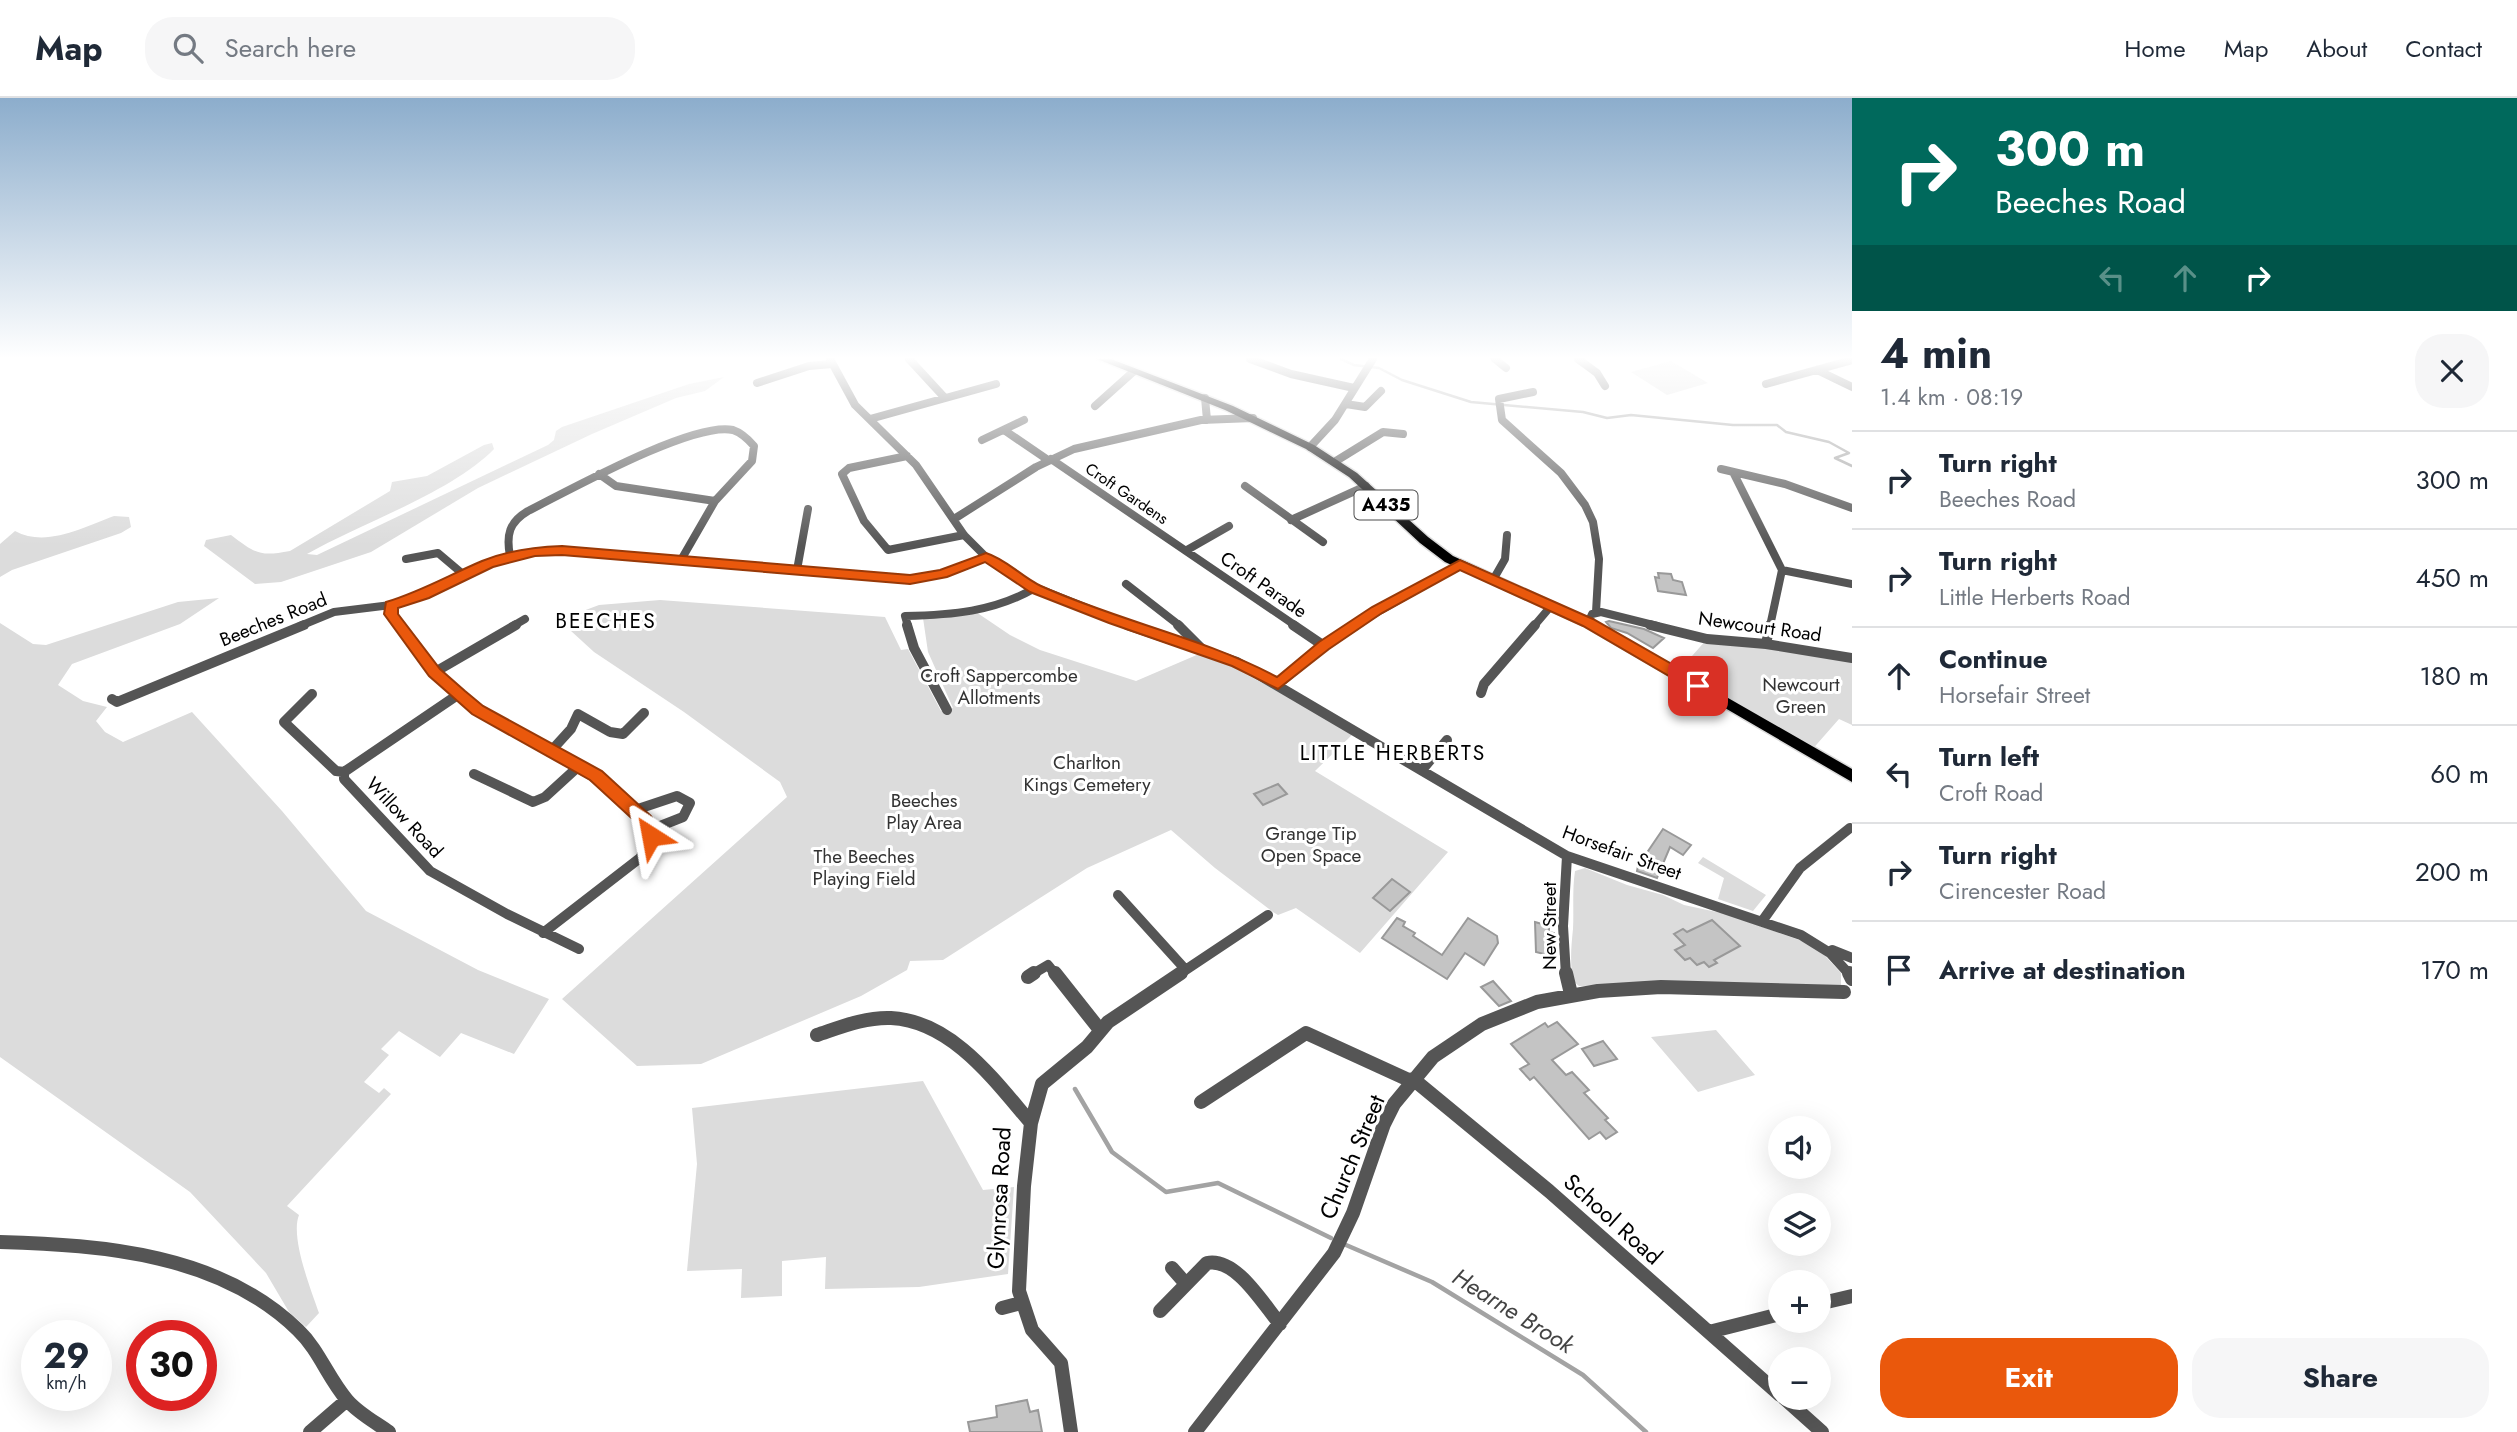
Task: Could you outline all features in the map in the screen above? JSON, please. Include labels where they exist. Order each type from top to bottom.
[{"type":"main road","name":"A435","points":[[1259,421],[1336,461],[1424,540],[1460,565],[1551,606],[1592,617],[1852,776]]},
{"type":"street","name":"Horsefair Street","points":[[872,421],[935,489],[964,535],[986,557],[1035,588],[1114,620],[1237,662],[1567,856],[1763,920],[1852,958]]},
{"type":"street","points":[[982,440],[1021,421]]},
{"type":"street","points":[[954,519],[1050,459],[1084,446],[1202,421]]},
{"type":"street","points":[[1310,447],[1332,421]]},
{"type":"street","points":[[1504,421],[1535,447],[1571,487],[1589,514],[1598,541],[1592,617]]},
{"type":"street","points":[[510,556],[506,534],[517,517],[599,474],[701,430],[719,428],[738,432],[750,440],[755,453],[749,465],[715,501],[681,560]]},
{"type":"street","name":"Croft Gardens","points":[[1004,430],[1187,550]]},
{"type":"street","points":[[1336,461],[1383,432],[1403,434]]},
{"type":"street","points":[[907,456],[849,468],[842,474],[871,531],[888,550],[964,535]]},
{"type":"street","points":[[1721,469],[1785,484],[1852,508]]},
{"type":"street","points":[[1733,472],[1782,570],[1766,644]]},
{"type":"street","points":[[599,474],[616,486],[715,501]]},
{"type":"street","points":[[1244,486],[1323,542]]},
{"type":"street","points":[[1292,520],[1366,486]]},
{"type":"street","points":[[797,570],[808,509]]},
{"type":"street","points":[[1187,550],[1230,526]]},
{"type":"street","points":[[1493,580],[1505,562],[1509,550],[1507,535]]},
{"type":"street","name":"Beeches Road","points":[[112,699],[117,702],[334,612],[391,605],[424,595],[510,556],[562,550],[918,579],[942,574],[986,557]]},
{"type":"street","name":"Croft Parade","points":[[1187,550],[1324,646]]},
{"type":"street","points":[[406,559],[438,553],[464,575]]},
{"type":"street","points":[[1278,684],[1324,646],[1377,610],[1460,565]]},
{"type":"street","points":[[1782,570],[1852,584]]},
{"type":"street","points":[[1126,584],[1190,634],[1202,649]]},
{"type":"street","points":[[947,710],[914,648],[905,616],[991,608],[1013,602],[1035,588]]},
{"type":"street","points":[[391,605],[391,614],[435,672],[477,710],[596,775],[635,810],[650,830],[648,847],[640,858],[543,933]]},
{"type":"street","points":[[1482,693],[1484,684],[1551,606]]},
{"type":"street","name":"Newcourt Road","points":[[1592,617],[1707,639],[1766,644],[1852,657]]},
{"type":"street","points":[[435,672],[525,619]]},
{"type":"street","name":"Willow Road","points":[[312,694],[284,722],[336,771],[344,772],[344,779],[430,871],[543,933],[579,949]]},
{"type":"street","points":[[344,772],[459,694]]},
{"type":"street","points":[[551,751],[571,729],[578,713],[607,732],[623,734],[644,713]]},
{"type":"street","points":[[1422,770],[1447,740]]},
{"type":"street","points":[[474,774],[533,802],[545,797],[580,765]]},
{"type":"street","points":[[635,810],[677,796],[690,803],[683,817],[650,830]]},
{"type":"street","points":[[1763,920],[1800,869],[1850,828]]},
{"type":"street","name":"New Street","points":[[1567,856],[1566,958],[1567,983],[1571,994]]},
{"type":"street","points":[[1118,895],[1185,969]]},
{"type":"street","points":[[1031,1123],[1042,1084],[1087,1047],[1116,1015],[1268,915]]},
{"type":"street","name":"Horsefair Street","points":[[1820,944],[1836,957],[1852,979]]},
{"type":"street","points":[[1028,977],[1048,965],[1100,1030]]},
{"type":"street","name":"Church Street","points":[[1195,1432],[1327,1264],[1362,1190],[1381,1130],[1394,1104],[1428,1063],[1474,1026],[1528,1003],[1571,994],[1697,988],[1849,992]]},
{"type":"street","name":"Glynrosa Road","points":[[817,1035],[873,1018],[922,1024],[961,1046],[1031,1123],[1018,1273],[1021,1303],[1032,1330],[1061,1363],[1071,1432]]},
{"type":"street","name":"School Road","points":[[1201,1102],[1306,1033],[1412,1080],[1549,1191],[1768,1385]]},
{"type":"street","points":[[0,1242],[111,1248],[146,1255],[228,1282],[284,1316],[316,1350],[347,1400],[389,1432]]},
{"type":"street","points":[[1160,1311],[1207,1263],[1223,1261],[1236,1271],[1280,1324]]},
{"type":"street","points":[[1172,1268],[1186,1284]]},
{"type":"street","points":[[1831,1301],[1852,1296]]},
{"type":"street","points":[[1002,1308],[1021,1303]]},
{"type":"street","points":[[1709,1332],[1768,1317]]},
{"type":"street","points":[[310,1432],[347,1400]]},
{"type":"street","name":"School Road","points":[[1797,1410],[1822,1432]]},
{"type":"green space","points":[[579,421],[622,421],[478,488],[371,552],[281,582],[255,584],[204,546],[206,540],[231,535],[258,552],[271,554],[290,551],[390,491],[392,482],[427,476],[492,443],[494,449],[454,480],[307,554],[317,555],[548,445],[554,440],[556,431]]},
{"type":"green space","points":[[114,516],[129,517],[131,527],[121,533],[12,570],[0,577],[0,544],[15,531],[27,536],[52,537]]},
{"type":"green space","points":[[219,598],[180,624],[72,664],[58,685],[83,701],[107,707],[96,721],[105,732],[123,742],[192,712],[282,811],[366,911],[478,970],[549,999],[514,1054],[461,1033],[440,1057],[399,1031],[381,1049],[389,1055],[364,1082],[379,1093],[384,1088],[391,1094],[287,1206],[299,1215],[299,1250],[319,1313],[306,1327],[289,1312],[266,1273],[190,1192],[0,1057],[0,623],[33,644],[46,645],[178,602]]},
{"type":"green space","points":[[660,600],[885,617],[901,650],[908,649],[941,711],[953,708],[928,652],[923,618],[976,612],[1010,635],[1040,650],[1136,681],[1199,654],[1202,649],[1355,732],[1315,771],[1448,852],[1360,953],[1296,908],[1278,915],[1273,912],[1171,830],[1087,868],[943,960],[910,961],[907,970],[861,996],[701,1064],[637,1066],[562,999],[787,797],[780,782],[684,712],[594,652],[559,620],[599,605]]},
{"type":"green space","name":"Newcourt Green","points":[[1707,639],[1852,658],[1852,725],[1839,719],[1810,752],[1677,673]]},
{"type":"green space","points":[[1703,857],[1766,895],[1753,911],[1718,899],[1724,878],[1698,863]]},
{"type":"green space","points":[[1585,868],[1684,905],[1726,914],[1816,946],[1841,973],[1841,986],[1579,986],[1573,981],[1571,961],[1575,871]],"holes":[[[1711,920],[1740,946],[1714,960],[1717,963],[1710,967],[1698,960],[1685,960],[1675,950],[1685,945],[1674,934],[1683,929],[1687,932]]]},
{"type":"green space","points":[[1716,1030],[1755,1075],[1698,1092],[1651,1037]]},
{"type":"green space","points":[[923,1081],[983,1190],[1014,1187],[1008,1274],[919,1287],[825,1289],[826,1257],[782,1261],[782,1296],[741,1298],[742,1269],[687,1271],[697,1164],[692,1108]]},
{"type":"building","points":[[1658,573],[1671,574],[1673,580],[1682,582],[1686,595],[1658,591],[1655,577],[1659,578]]},
{"type":"building","points":[[1606,622],[1644,629],[1664,638],[1653,648],[1627,633],[1611,628]]},
{"type":"building","points":[[1278,784],[1287,794],[1263,805],[1254,794]]},
{"type":"building","points":[[1663,829],[1691,845],[1683,855],[1670,847],[1657,878],[1637,871],[1638,866]]},
{"type":"building","points":[[1392,879],[1410,892],[1390,911],[1373,898]]},
{"type":"building","points":[[1397,918],[1405,922],[1403,926],[1415,933],[1413,936],[1442,955],[1468,918],[1497,936],[1498,943],[1484,965],[1465,953],[1447,979],[1382,938]]},
{"type":"building","points":[[1712,920],[1740,946],[1714,960],[1717,963],[1709,967],[1704,962],[1697,965],[1690,958],[1685,960],[1675,950],[1685,945],[1674,934],[1683,929],[1687,932]]},
{"type":"building","points":[[1535,922],[1549,926],[1549,932],[1554,933],[1555,957],[1536,952]]},
{"type":"building","points":[[1493,981],[1511,1001],[1499,1006],[1481,987]]},
{"type":"building","points":[[1557,1022],[1578,1044],[1552,1060],[1566,1075],[1572,1072],[1589,1090],[1584,1093],[1608,1118],[1605,1120],[1617,1132],[1606,1139],[1600,1132],[1589,1139],[1534,1077],[1530,1080],[1520,1069],[1529,1064],[1511,1044],[1545,1023],[1548,1027]]},
{"type":"building","points":[[1603,1041],[1617,1059],[1594,1066],[1582,1049]]},
{"type":"building","points":[[1027,1400],[1030,1412],[1038,1410],[1042,1432],[970,1432],[968,1422],[997,1417],[996,1406]]},
{"type":"waterway","points":[[1695,421],[1777,425],[1786,432],[1829,442],[1849,453],[1835,458],[1852,466]]},
{"type":"waterway","name":"Hearne Brook","points":[[1075,1089],[1112,1152],[1166,1192],[1218,1183],[1331,1238]]},
{"type":"waterway","name":"Hearne Brook","points":[[1346,1245],[1432,1282],[1583,1375],[1646,1432]]},
{"type":"district","name":"BEECHES","points":[[606,621]]},
{"type":"district","name":"LITTLE HERBERTS","points":[[1393,753]]},
{"type":"route","points":[[651,836],[646,821],[596,775],[477,710],[435,672],[391,614],[391,605],[424,595],[488,564],[510,556],[535,552],[562,550],[910,579],[942,574],[986,557],[1010,575],[1035,588],[1114,620],[1237,662],[1278,684],[1324,646],[1377,610],[1460,565],[1588,623],[1698,686]]},
{"type":"park label","name":"Croft Sappercombe Allotments","points":[[999,686]]},
{"type":"park label","name":"Charlton Kings Cemetery","points":[[1087,773]]},
{"type":"park label","name":"Beeches Play Area","points":[[924,811]]},
{"type":"park label","name":"Grange Tip Open Space","points":[[1311,844]]},
{"type":"park label","name":"The Beeches Playing Field","points":[[864,867]]}]
